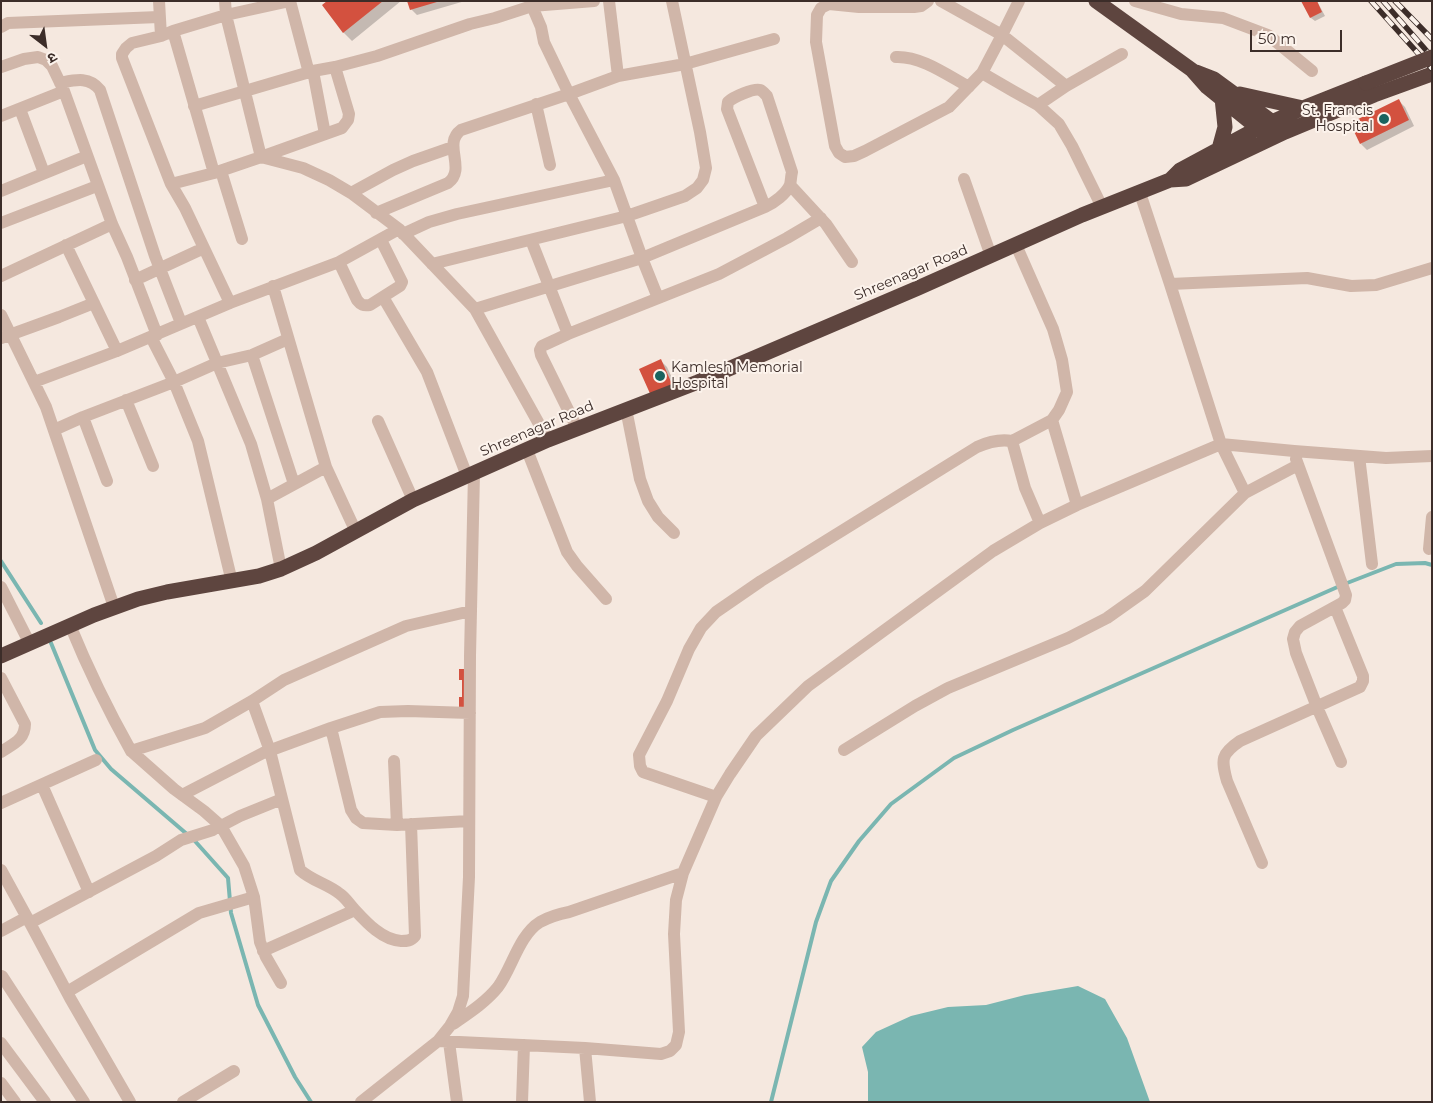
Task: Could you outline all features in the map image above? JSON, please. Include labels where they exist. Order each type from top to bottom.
[{"type":"highway","points":[[1096,1],[1192,70],[1207,87],[1228,96],[1273,121],[1285,132]]},
{"type":"highway","points":[[1170,180],[1186,179],[1285,132],[1432,57]]},
{"type":"highway","points":[[1170,180],[1180,170],[1258,128],[1303,108],[1432,74]]},
{"type":"highway","points":[[1228,96],[1303,108]]},
{"type":"highway","points":[[1228,96],[1270,138]]},
{"type":"highway","points":[[1219,150],[1225,128],[1228,96]]},
{"type":"highway","name":"Shreenagar Road","points":[[1,656],[114,607],[166,592],[232,582],[281,569],[316,553],[413,500],[548,440],[698,382],[1082,215],[1170,180]]},
{"type":"street","points":[[159,1],[161,36]]},
{"type":"street","points":[[225,1],[226,15],[260,157]]},
{"type":"street","points":[[230,303],[185,208],[171,184],[122,54],[132,42],[161,36],[226,15],[290,1],[311,72],[325,134]]},
{"type":"street","points":[[194,106],[311,72],[377,56],[470,24],[495,18],[533,3],[594,1]]},
{"type":"street","points":[[609,1],[618,76]]},
{"type":"street","points":[[432,264],[627,216],[685,196],[697,188],[703,180],[706,168],[672,1]]},
{"type":"street","points":[[928,1],[921,6],[914,7],[860,7],[829,4],[822,8],[817,15],[816,42],[835,146],[839,153],[845,157],[854,156],[865,151],[949,107],[982,72],[1019,1]]},
{"type":"street","points":[[941,1],[1002,35],[1066,86]]},
{"type":"street","points":[[1135,1],[1181,14],[1223,18],[1268,35],[1312,71]]},
{"type":"street","points":[[533,3],[544,42],[614,180],[658,298]]},
{"type":"street","points":[[1,27],[8,23],[159,17]]},
{"type":"street","points":[[173,31],[194,106],[242,239]]},
{"type":"street","points":[[376,213],[454,179],[456,174],[453,147],[456,134],[462,130],[618,76],[686,64],[774,38]]},
{"type":"street","points":[[1038,105],[1066,86],[1122,54]]},
{"type":"street","points":[[896,57],[906,56],[916,59],[969,87]]},
{"type":"street","points":[[1,66],[38,57],[46,60],[52,66],[62,87],[97,186],[135,280],[154,336],[198,441],[232,582]]},
{"type":"street","points":[[171,184],[218,172],[342,128],[348,120],[349,114],[336,67]]},
{"type":"street","points":[[982,72],[1038,105],[1059,124],[1102,207]]},
{"type":"street","points":[[1,116],[20,109],[78,79],[96,84],[100,90],[160,269],[181,323]]},
{"type":"street","points":[[474,309],[642,258],[765,207],[773,203],[790,185],[792,172],[767,96],[757,89],[732,98],[728,102],[727,109],[765,207]]},
{"type":"street","points":[[536,104],[550,165]]},
{"type":"street","points":[[20,109],[44,173]]},
{"type":"street","points":[[351,193],[393,170],[453,147]]},
{"type":"street","points":[[1,191],[87,156]]},
{"type":"street","points":[[260,157],[303,168],[330,180],[351,193],[401,232],[474,309],[548,440]]},
{"type":"street","points":[[964,179],[991,256]]},
{"type":"street","points":[[34,382],[118,351],[230,303],[339,262],[381,240],[429,222],[457,214],[614,180]]},
{"type":"street","points":[[790,185],[836,236],[852,262]]},
{"type":"street","points":[[1,223],[97,186]]},
{"type":"street","points":[[1140,193],[1221,444],[1245,493]]},
{"type":"street","points":[[577,428],[541,356],[540,350],[542,346],[719,274],[821,218]]},
{"type":"street","points":[[1,276],[112,224]]},
{"type":"street","points":[[339,262],[357,300],[365,306],[370,305],[400,286],[402,282],[381,240]]},
{"type":"street","points":[[531,240],[568,334]]},
{"type":"street","points":[[66,245],[118,351]]},
{"type":"street","points":[[716,797],[643,772],[640,766],[639,755],[667,701],[689,649],[701,628],[716,612],[761,582],[977,446],[1006,440],[1012,441],[1052,420],[1059,410],[1067,392],[1062,360],[1052,328],[1016,245]]},
{"type":"street","points":[[135,280],[204,248]]},
{"type":"street","points":[[1170,284],[1307,278],[1351,286],[1376,285],[1432,268]]},
{"type":"street","points":[[273,286],[326,467],[356,532]]},
{"type":"street","points":[[361,1102],[443,1041],[458,1012],[463,996],[469,877],[470,475],[427,372],[383,298]]},
{"type":"street","points":[[6,336],[94,302]]},
{"type":"street","points":[[1,315],[6,336],[34,382],[46,407],[114,607]]},
{"type":"street","points":[[198,317],[252,444],[267,499],[281,569]]},
{"type":"street","points":[[54,430],[217,363],[252,355],[288,339]]},
{"type":"street","points":[[252,355],[294,484]]},
{"type":"street","points":[[126,400],[153,466]]},
{"type":"street","points":[[626,409],[640,479],[648,501],[658,517],[674,533]]},
{"type":"street","points":[[83,417],[107,481]]},
{"type":"street","points":[[1052,420],[1077,505]]},
{"type":"street","points":[[378,421],[413,500]]},
{"type":"street","points":[[1012,441],[1026,488],[1040,523]]},
{"type":"street","points":[[443,1041],[661,1054],[670,1052],[676,1044],[680,1032],[674,934],[676,900],[683,873],[716,797],[756,736],[808,686],[993,551],[1040,523],[1077,505],[1221,444],[1386,458],[1432,456]]},
{"type":"street","points":[[527,450],[567,552],[606,599]]},
{"type":"street","points":[[1294,451],[1346,596],[1345,600],[1335,607],[1300,626],[1295,632],[1293,639],[1296,653],[1317,707],[1341,762]]},
{"type":"street","points":[[1359,456],[1372,564]]},
{"type":"street","points":[[844,750],[948,688],[1068,638],[1108,618],[1144,591],[1245,493],[1298,465]]},
{"type":"street","points":[[267,499],[326,467]]},
{"type":"street","points":[[1429,549],[1432,517]]},
{"type":"street","points":[[1,587],[30,644]]},
{"type":"street","points":[[1262,863],[1227,781],[1223,767],[1224,757],[1229,749],[1240,741],[1360,687],[1363,676],[1335,607]]},
{"type":"street","points":[[131,751],[205,728],[284,680],[406,626],[470,610]]},
{"type":"street","points":[[70,625],[89,670],[131,751],[182,795],[204,811],[244,866],[254,897],[260,942],[281,983]]},
{"type":"street","points":[[1,678],[25,724],[23,736],[1,752]]},
{"type":"street","points":[[252,701],[270,750],[300,870],[308,877],[332,888],[343,896],[355,910],[386,938],[394,940],[408,941],[415,936],[411,824]]},
{"type":"street","points":[[182,795],[270,750],[380,712],[470,712]]},
{"type":"street","points":[[331,728],[351,810],[356,818],[363,823],[397,825],[470,821]]},
{"type":"street","points":[[1,803],[96,760]]},
{"type":"street","points":[[394,761],[397,825]]},
{"type":"street","points":[[42,785],[89,892]]},
{"type":"street","points":[[1,931],[89,892],[156,856],[181,840],[217,828],[240,816],[282,799]]},
{"type":"street","points":[[1,870],[67,992],[130,1102]]},
{"type":"street","points":[[450,1026],[476,1009],[498,987],[528,933],[538,923],[683,873]]},
{"type":"street","points":[[67,992],[199,913],[254,897]]},
{"type":"street","points":[[263,951],[355,910]]},
{"type":"street","points":[[2,976],[84,1102]]},
{"type":"street","points":[[443,1041],[457,1102]]},
{"type":"street","points":[[1,1043],[45,1102]]},
{"type":"street","points":[[522,1102],[524,1045]]},
{"type":"street","points":[[585,1048],[590,1102]]},
{"type":"street","points":[[183,1102],[234,1071]]},
{"type":"street","points":[[1,1083],[15,1102]]},
{"type":"water","points":[[1078,986],[1105,999],[1127,1038],[1150,1102],[868,1102],[868,1072],[862,1047],[876,1032],[911,1016],[948,1007],[986,1005],[1025,995]]},
{"type":"building","points":[[327,1],[383,1],[343,33],[322,5]]},
{"type":"building","points":[[407,1],[437,1],[437,2],[410,10]]},
{"type":"building","points":[[1301,1],[1317,1],[1322,12],[1310,18]]},
{"type":"building","points":[[1399,99],[1409,120],[1360,144],[1350,123]]},
{"type":"building","points":[[661,359],[672,384],[652,398],[639,369]]},
{"type":"building","points":[[459,669],[466,669],[466,708],[459,708],[459,697],[462,697],[462,680],[459,680]]},
{"type":"waterway","points":[[1,561],[41,623]]},
{"type":"waterway","points":[[771,1102],[816,922],[831,881],[859,841],[891,804],[954,758],[1013,730],[1342,585],[1396,564],[1425,563],[1432,565]]},
{"type":"waterway","points":[[51,643],[95,750],[111,769],[188,835]]},
{"type":"waterway","points":[[194,840],[228,878],[231,913],[258,1005],[295,1077],[311,1102]]},
{"type":"railway","points":[[1371,1],[1432,69]]},
{"type":"railway","points":[[1383,1],[1432,57]]},
{"type":"railway","points":[[1395,1],[1432,39]]},
{"type":"place","name":"St. Francis Hospital","points":[[1384,119]]},
{"type":"place","name":"Kamlesh Memorial Hospital","points":[[660,376]]}]
